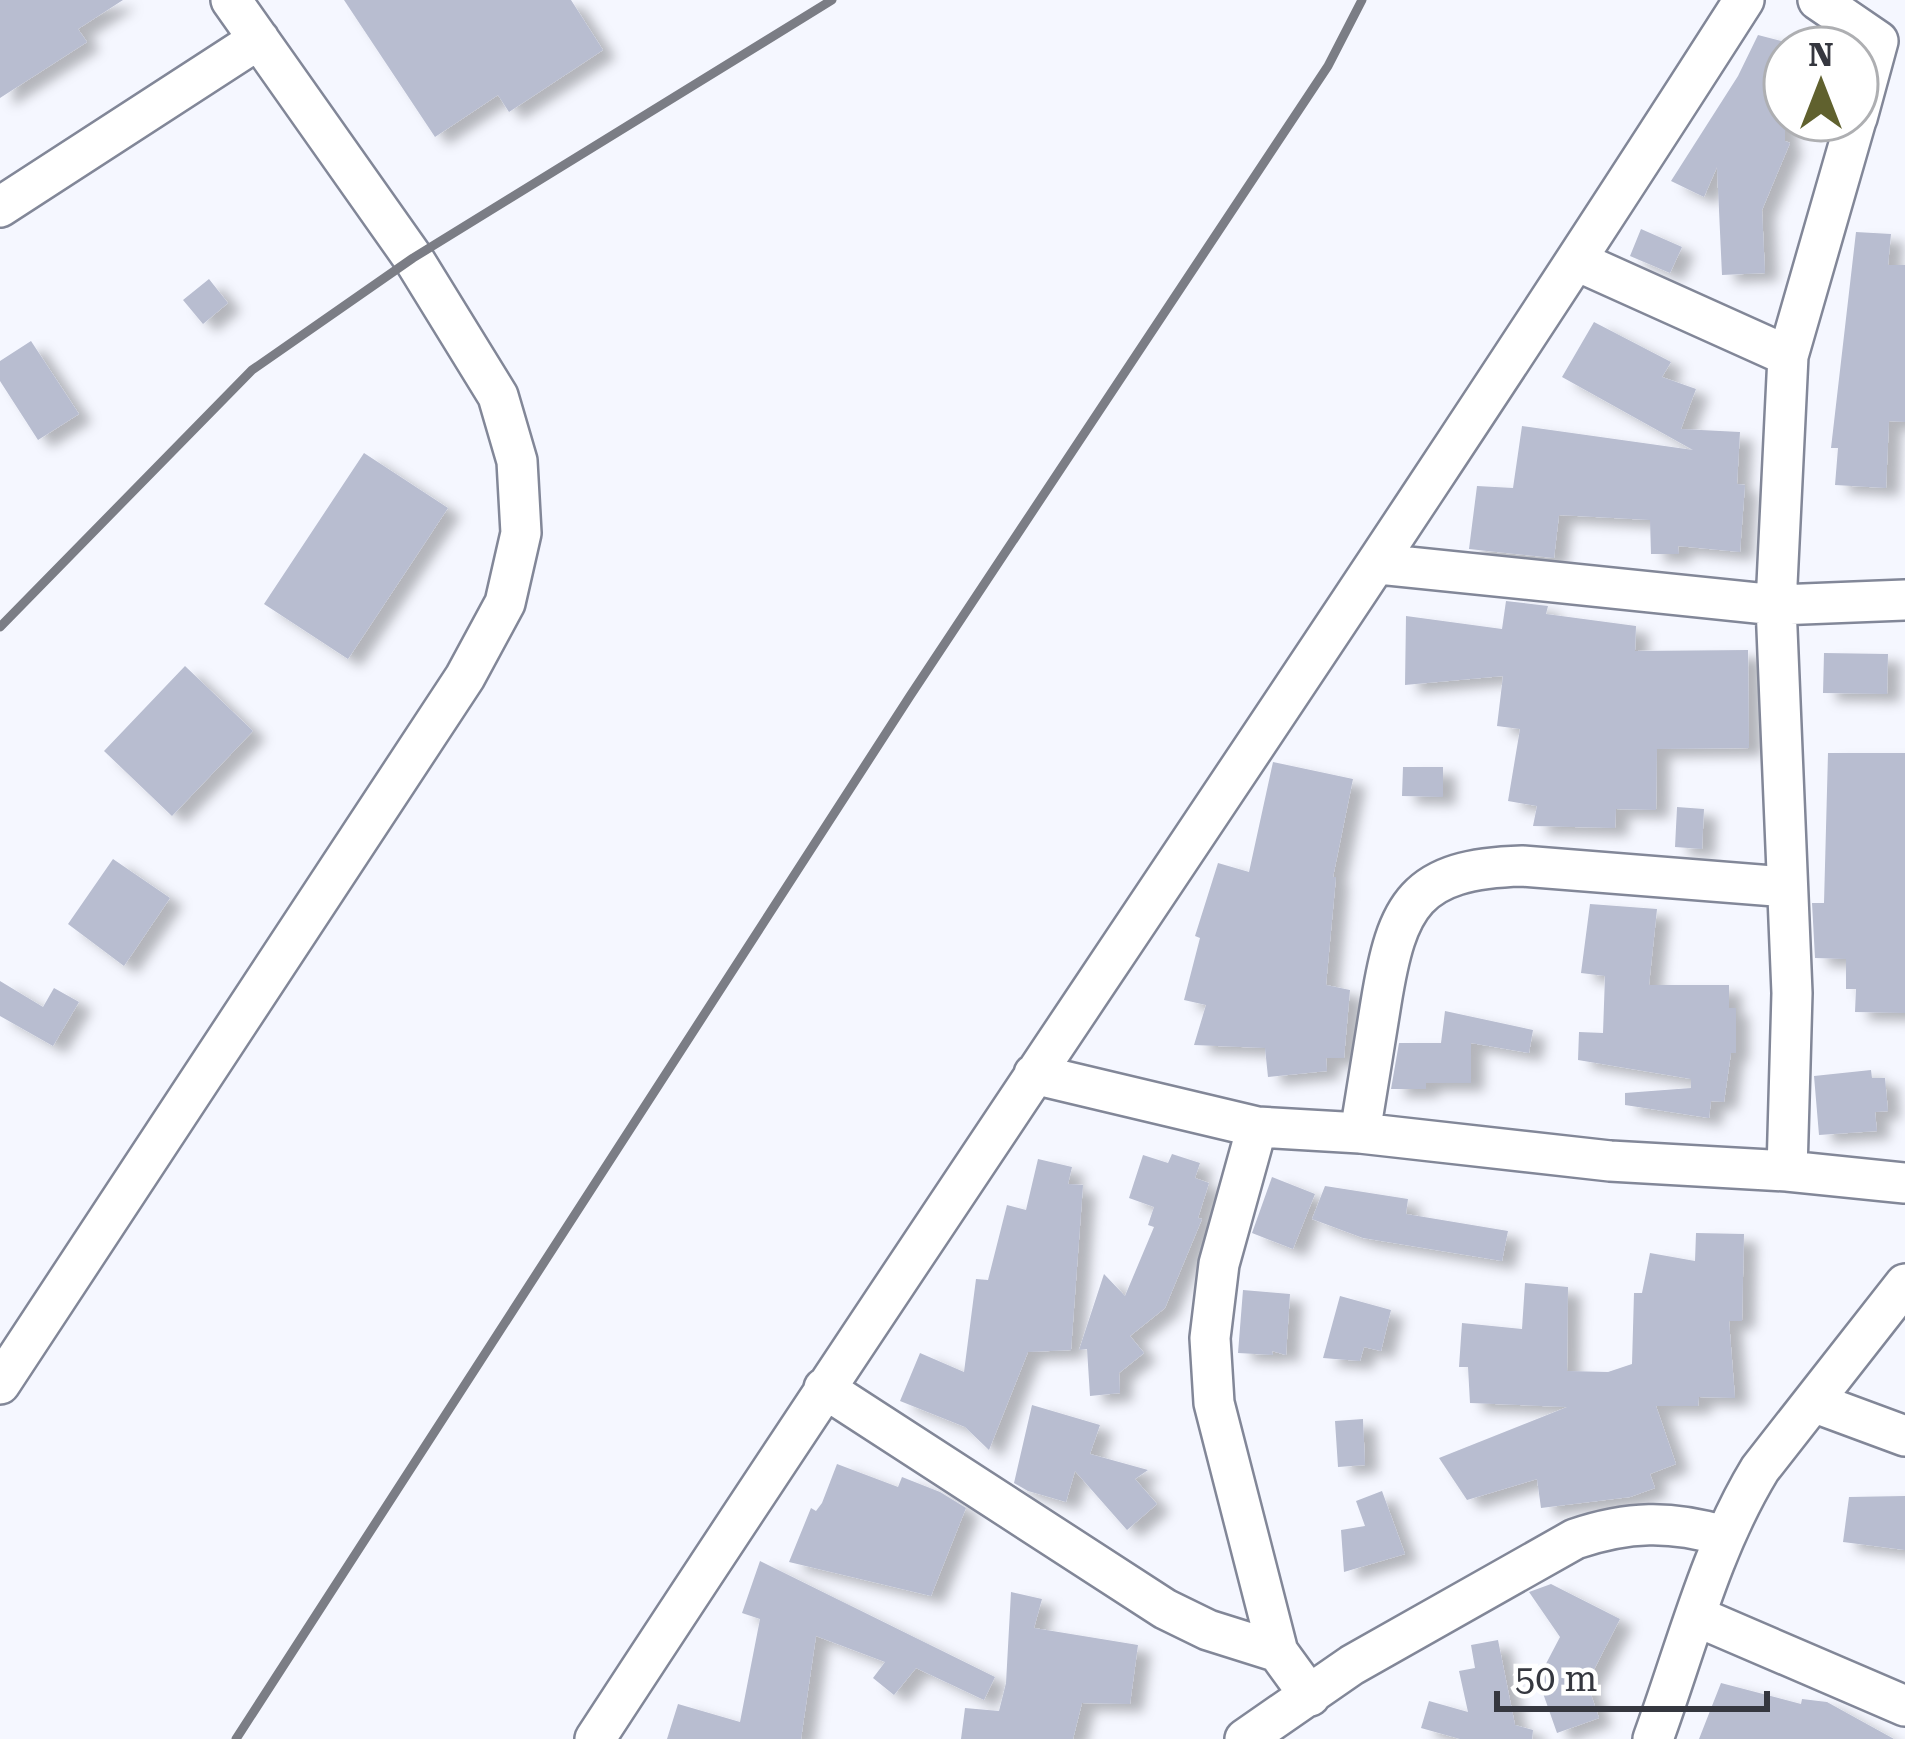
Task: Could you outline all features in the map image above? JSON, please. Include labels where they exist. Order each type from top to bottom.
[{"type":"street","points":[[0,1384],[465,676],[505,603],[521,533],[518,461],[498,397],[413,258],[231,0]]},
{"type":"street","points":[[595,1739],[824,1388],[1379,564],[1744,0]]},
{"type":"street","points":[[1819,0],[1892,43]]},
{"type":"street","points":[[0,206],[259,39]]},
{"type":"street","points":[[1787,1171],[1792,993],[1776,605],[1788,356],[1850,144]]},
{"type":"street","points":[[1577,261],[1788,356]]},
{"type":"street","points":[[1379,564],[1776,605],[1905,600]]},
{"type":"street","points":[[1360,1133],[1390,946],[1402,914],[1435,884],[1481,867],[1522,866],[1787,887]]},
{"type":"street","points":[[1034,1074],[1257,1127],[1360,1133],[1610,1162],[1905,1183]]},
{"type":"street","points":[[1257,1127],[1219,1264],[1211,1360],[1218,1428],[1254,1550],[1277,1652],[1310,1696]]},
{"type":"street","points":[[1653,1739],[1724,1536],[1760,1469],[1905,1284]]},
{"type":"street","points":[[824,1388],[1165,1609],[1208,1630],[1277,1652]]},
{"type":"street","points":[[1814,1402],[1905,1436]]},
{"type":"street","points":[[1244,1739],[1352,1666],[1575,1539],[1645,1522],[1685,1525],[1724,1536]]},
{"type":"street","points":[[1698,1617],[1905,1706]]},
{"type":"building","points":[[0,0],[123,0],[78,29],[87,42],[0,98]]},
{"type":"building","points":[[344,0],[571,0],[603,50],[509,112],[498,95],[435,137]]},
{"type":"building","points":[[1761,36],[1761,144],[1790,144],[1762,210],[1765,273],[1722,275],[1717,167],[1704,197],[1671,181]]},
{"type":"building","points":[[1641,229],[1682,247],[1670,273],[1630,256]]},
{"type":"building","points":[[1856,232],[1891,234],[1888,265],[1905,265],[1905,422],[1889,421],[1886,488],[1835,485],[1838,448],[1831,448]]},
{"type":"building","points":[[209,279],[228,303],[203,324],[183,300]]},
{"type":"building","points":[[1594,322],[1671,362],[1662,377],[1696,389],[1681,429],[1740,432],[1737,484],[1745,485],[1740,552],[1678,546],[1679,554],[1651,554],[1650,520],[1559,515],[1554,558],[1469,549],[1477,486],[1513,488],[1522,426],[1693,450],[1562,377]]},
{"type":"building","points":[[31,341],[79,414],[38,440],[0,381],[0,361]]},
{"type":"building","points":[[364,453],[448,508],[348,659],[264,604]]},
{"type":"building","points":[[1506,601],[1548,606],[1546,614],[1636,626],[1635,651],[1748,650],[1749,748],[1657,749],[1656,810],[1616,809],[1615,828],[1533,826],[1537,806],[1508,801],[1520,729],[1497,726],[1503,676],[1405,685],[1406,616],[1502,629]]},
{"type":"building","points":[[1824,653],[1888,654],[1887,694],[1823,693]]},
{"type":"building","points":[[185,666],[253,731],[172,816],[104,751]]},
{"type":"building","points":[[1828,753],[1905,753],[1905,1013],[1855,1012],[1856,989],[1846,989],[1846,959],[1815,958],[1812,903],[1824,903]]},
{"type":"building","points":[[1273,762],[1353,779],[1333,877],[1326,985],[1350,990],[1344,1058],[1326,1058],[1327,1071],[1268,1077],[1265,1048],[1194,1045],[1206,1005],[1184,1000],[1200,938],[1195,936],[1218,863],[1249,872]]},
{"type":"building","points":[[1403,767],[1443,767],[1443,797],[1402,796]]},
{"type":"building","points":[[1677,807],[1704,809],[1702,849],[1675,847]]},
{"type":"building","points":[[113,859],[170,898],[124,966],[68,924]]},
{"type":"building","points":[[1590,904],[1657,909],[1649,985],[1729,985],[1729,1008],[1736,1008],[1736,1053],[1731,1053],[1724,1102],[1711,1101],[1709,1118],[1625,1105],[1625,1093],[1691,1088],[1691,1079],[1578,1060],[1579,1032],[1603,1033],[1605,976],[1581,973]]},
{"type":"building","points":[[0,981],[43,1007],[54,988],[79,1002],[53,1046],[0,1016]]},
{"type":"building","points":[[1445,1011],[1533,1030],[1529,1053],[1471,1043],[1471,1083],[1391,1089],[1399,1043],[1441,1043]]},
{"type":"building","points":[[1871,1070],[1872,1078],[1885,1078],[1888,1111],[1875,1112],[1877,1131],[1819,1135],[1814,1076]]},
{"type":"building","points":[[1172,1154],[1200,1163],[1195,1178],[1209,1183],[1198,1218],[1202,1219],[1165,1308],[1130,1336],[1144,1353],[1119,1373],[1120,1393],[1090,1396],[1087,1349],[1079,1350],[1104,1274],[1125,1296],[1154,1227],[1148,1225],[1154,1207],[1129,1198],[1143,1155],[1168,1163]]},
{"type":"building","points":[[1038,1159],[1072,1167],[1068,1184],[1083,1185],[1071,1350],[1028,1352],[989,1450],[965,1427],[900,1401],[920,1353],[964,1372],[976,1279],[988,1280],[1007,1205],[1026,1210]]},
{"type":"building","points":[[1272,1177],[1315,1194],[1293,1249],[1252,1233]]},
{"type":"building","points":[[1325,1186],[1408,1199],[1406,1214],[1508,1231],[1502,1261],[1363,1238],[1312,1219]]},
{"type":"building","points":[[1696,1233],[1744,1234],[1742,1321],[1729,1321],[1735,1398],[1699,1397],[1698,1406],[1656,1406],[1676,1464],[1650,1474],[1655,1488],[1630,1497],[1541,1508],[1537,1479],[1467,1500],[1439,1458],[1567,1407],[1470,1403],[1468,1367],[1459,1367],[1462,1323],[1522,1329],[1525,1283],[1568,1287],[1567,1371],[1608,1372],[1632,1364],[1634,1293],[1642,1293],[1650,1253],[1695,1261]]},
{"type":"building","points":[[1243,1290],[1290,1294],[1286,1355],[1238,1353]]},
{"type":"building","points":[[1340,1296],[1391,1310],[1381,1351],[1364,1347],[1360,1361],[1323,1358]]},
{"type":"building","points":[[1032,1405],[1100,1425],[1090,1454],[1148,1470],[1135,1479],[1157,1504],[1127,1530],[1075,1471],[1066,1502],[1014,1483]]},
{"type":"building","points":[[1363,1419],[1365,1465],[1338,1467],[1335,1421]]},
{"type":"building","points":[[837,1464],[898,1487],[902,1477],[966,1508],[931,1596],[789,1562],[811,1508],[816,1511],[822,1503]]},
{"type":"building","points":[[1382,1491],[1405,1554],[1344,1572],[1341,1530],[1365,1526],[1356,1501]]},
{"type":"building","points":[[1905,1496],[1905,1550],[1843,1542],[1849,1497]]},
{"type":"building","points":[[760,1561],[995,1677],[984,1700],[916,1668],[894,1695],[873,1678],[885,1662],[816,1636],[801,1739],[667,1739],[678,1704],[740,1722],[760,1619],[742,1613]]},
{"type":"building","points":[[1551,1584],[1620,1619],[1587,1683],[1599,1718],[1557,1733],[1538,1679],[1560,1637],[1529,1592]]},
{"type":"building","points":[[1011,1592],[1042,1599],[1034,1628],[1138,1645],[1130,1704],[1082,1703],[1073,1739],[961,1739],[965,1708],[999,1711],[1006,1683]]},
{"type":"building","points":[[1498,1640],[1515,1725],[1533,1730],[1532,1739],[1460,1739],[1421,1728],[1429,1701],[1468,1712],[1459,1671],[1475,1668],[1471,1645]]},
{"type":"building","points":[[1721,1683],[1801,1704],[1802,1699],[1827,1702],[1894,1739],[1699,1739]]},
{"type":"railway","points":[[0,627],[252,370],[413,258],[832,0]]},
{"type":"railway","points":[[236,1739],[910,696],[1328,66],[1362,0]]}]
